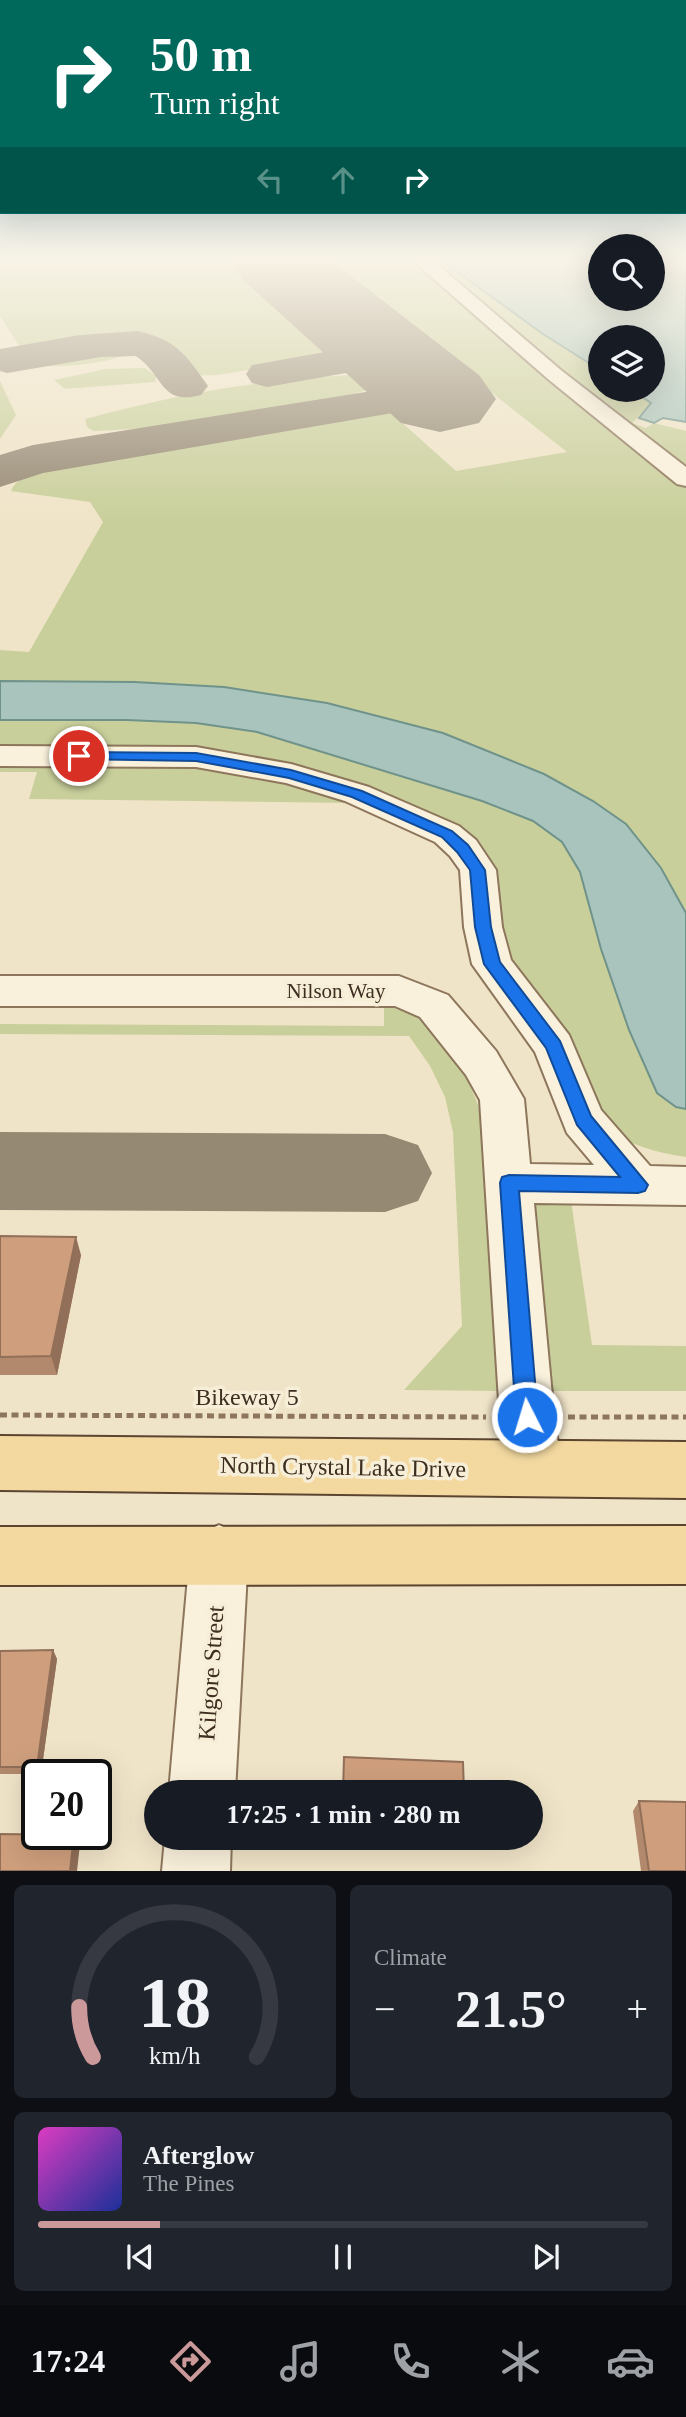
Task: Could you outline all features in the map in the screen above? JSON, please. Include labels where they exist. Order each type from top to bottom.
[{"type":"main road","name":"North Crystal Lake Drive","points":[[0,1463],[686,1470]]},
{"type":"main road","points":[[0,1556],[686,1555]]},
{"type":"street","points":[[523,347],[686,479]]},
{"type":"street","points":[[0,756],[196,757],[291,774],[357,794],[447,834],[463,848],[478,870],[483,927],[492,964],[554,1046],[583,1120],[638,1185]]},
{"type":"street","name":"Nilson Way","points":[[0,991],[399,991],[434,1006],[481,1063],[502,1099],[527,1417],[534,1469]]},
{"type":"street","points":[[509,1183],[686,1186]]},
{"type":"street","name":"Kilgore Street","points":[[203,1780],[219,1555]]},
{"type":"street","points":[[196,1871],[197,1850]]},
{"type":"path","name":"Bikeway 5","points":[[0,1415],[494,1417]]},
{"type":"path","points":[[567,1417],[686,1417]]},
{"type":"green space","points":[[157,347],[322,347],[326,351],[222,374],[197,374]]},
{"type":"green space","points":[[435,347],[523,347],[686,482],[686,913],[661,868],[593,801],[544,774],[443,733],[135,682],[0,681],[0,650],[29,652],[103,522],[90,502],[11,491],[15,484],[30,474],[77,462],[388,410],[456,471],[567,452]]},
{"type":"green space","points":[[533,347],[567,347],[588,362],[588,393]]},
{"type":"green space","points":[[131,351],[113,359],[86,364],[35,365],[69,356]]},
{"type":"green space","points":[[145,368],[156,376],[155,382],[65,389],[54,380],[105,369]]},
{"type":"green space","points":[[352,375],[367,390],[266,414],[163,427],[94,431],[87,427],[85,419],[217,390],[285,380]]},
{"type":"green space","points":[[0,381],[16,415],[0,439]]},
{"type":"green space","points":[[599,402],[650,402],[632,423],[646,428],[654,423],[686,431],[686,474]]},
{"type":"green space","points":[[0,720],[196,723],[257,732],[482,801],[533,821],[562,842],[580,872],[601,949],[629,1030],[657,1093],[676,1107],[686,1109],[686,1157],[645,1148],[606,1131],[503,959],[487,863],[300,772],[0,749]]},
{"type":"green space","points":[[0,763],[177,764],[277,778],[357,803],[29,799],[37,772],[0,772]]},
{"type":"green space","points":[[384,1008],[408,1010],[429,1024],[455,1059],[479,1108],[501,1391],[404,1390],[462,1326],[453,1132],[445,1097],[430,1066],[409,1036],[0,1034],[0,1024],[384,1026]]},
{"type":"green space","points":[[570,1194],[592,1345],[686,1346],[686,1391],[553,1391],[542,1315],[534,1208],[539,1202]]},
{"type":"water","points":[[564,347],[588,347],[588,362]]},
{"type":"water","points":[[665,347],[686,347],[686,422],[663,418],[654,423],[639,418],[651,403],[665,402]]},
{"type":"water","points":[[0,681],[135,682],[224,687],[327,703],[443,733],[544,774],[593,801],[626,824],[661,868],[686,913],[686,1109],[676,1107],[657,1093],[629,1030],[601,949],[580,872],[562,842],[533,821],[482,801],[257,732],[196,723],[0,720]]},
{"type":"building","points":[[0,1236],[76,1237],[51,1356],[0,1357]]},
{"type":"building","points":[[53,1650],[38,1759],[21,1759],[21,1767],[0,1767],[0,1651]]},
{"type":"building","points":[[344,1757],[463,1762],[464,1780],[343,1780]]},
{"type":"building","points":[[639,1801],[686,1802],[686,1871],[649,1871]]},
{"type":"building","points":[[0,1834],[21,1834],[21,1850],[72,1850],[70,1871],[0,1871]]},
{"type":"taxiway","points":[[7,360],[85,347]]},
{"type":"taxiway","points":[[151,347],[186,386]]},
{"type":"taxiway","points":[[267,374],[359,359],[369,353],[371,347]]},
{"type":"taxiway","points":[[0,472],[33,460],[435,394]]},
{"type":"taxiway","points":[[0,1171],[385,1173]]},
{"type":"runway","points":[[378,347],[440,399]]},
{"type":"route","points":[[79,756],[196,757],[291,774],[357,794],[447,834],[463,848],[478,870],[483,927],[492,964],[554,1046],[583,1120],[638,1185],[509,1183],[527,1417]]}]
